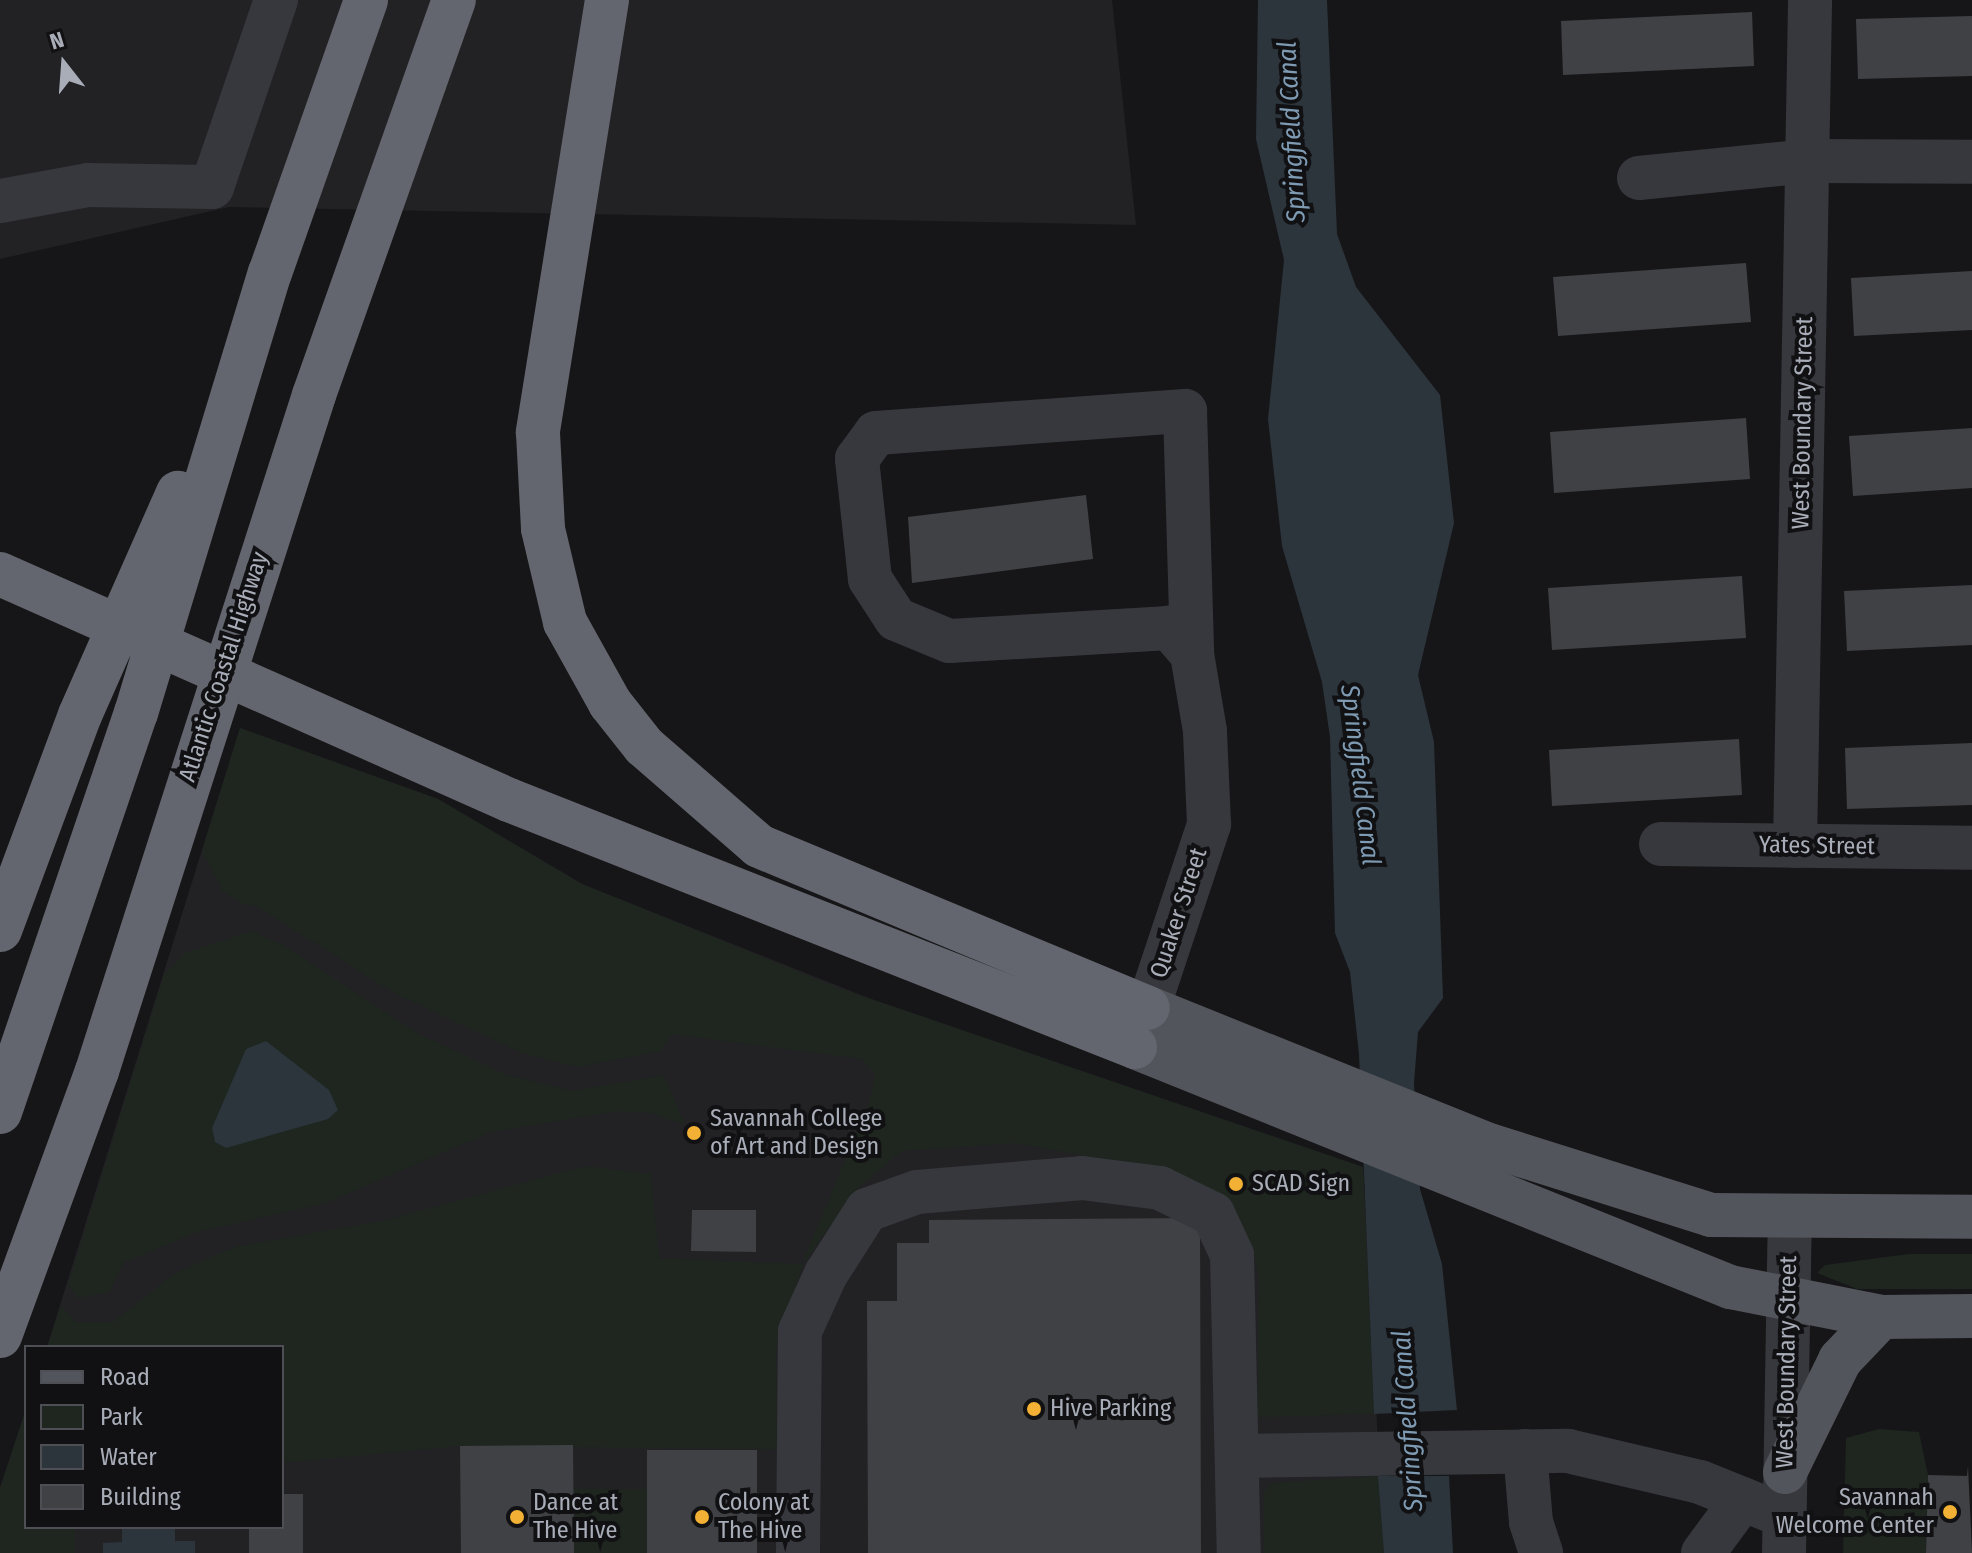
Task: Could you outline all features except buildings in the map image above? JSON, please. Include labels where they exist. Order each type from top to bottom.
[{"type":"highway","points":[[0,1112],[136,713],[270,273],[366,0]]},
{"type":"highway","name":"Atlantic Coastal Highway","points":[[0,1336],[97,1071],[309,410],[454,0]]},
{"type":"highway","points":[[607,0],[538,433],[550,576],[565,622],[610,703],[674,776],[759,846],[1142,1027]]},
{"type":"highway","points":[[0,930],[80,715],[270,273]]},
{"type":"highway","points":[[0,574],[509,800],[1142,1027]]},
{"type":"main road","points":[[1142,1027],[1205,1053],[1492,1191],[1730,1287],[1881,1317],[1972,1316]]},
{"type":"main road","points":[[1205,1053],[1711,1215],[1790,1219],[1972,1217]]},
{"type":"main road","points":[[1785,1472],[1840,1360],[1881,1317]]},
{"type":"street","points":[[0,201],[88,185],[212,187],[276,0]]},
{"type":"street","name":"West Boundary Street","points":[[1795,846],[1810,0]]},
{"type":"street","points":[[1639,178],[1808,161],[1972,162]]},
{"type":"street","name":"Quaker Street","points":[[1142,1027],[1209,824],[1192,654],[1185,411],[876,433],[857,459],[870,579],[896,619],[949,641],[1169,628],[1192,654]]},
{"type":"street","name":"Yates Street","points":[[1661,844],[1972,848]]},
{"type":"street","points":[[798,1553],[800,1331],[826,1274],[867,1210],[917,1192],[1082,1178],[1160,1188],[1213,1214],[1232,1255],[1239,1553]]},
{"type":"street","name":"West Boundary Street","points":[[1784,1534],[1790,1219]]},
{"type":"street","points":[[1237,1456],[1457,1449],[1525,1451],[1642,1465],[1743,1499],[1784,1534]]},
{"type":"street","points":[[1525,1451],[1531,1522],[1541,1553]]},
{"type":"street","points":[[1703,1553],[1743,1499]]},
{"type":"shaded area","points":[[0,0],[1112,0],[1136,225],[229,207],[0,259]]},
{"type":"shaded area","name":"Savannah College of Art and Design","points":[[240,728],[438,799],[582,884],[871,999],[1363,1167],[1384,1553],[0,1553],[0,1488],[24,1415],[24,1529],[284,1529],[284,1345],[48,1345]]},
{"type":"green space","points":[[240,728],[438,799],[582,884],[836,987],[1363,1167],[1374,1414],[1257,1417],[1259,1277],[1253,1250],[1225,1202],[1180,1174],[1016,1143],[902,1151],[858,1188],[803,1264],[776,1350],[777,1449],[460,1446],[284,1463],[284,1345],[48,1345],[61,1306],[76,1322],[113,1322],[178,1271],[238,1246],[382,1221],[585,1166],[651,1174],[659,1258],[802,1264],[870,1100],[875,1074],[862,1059],[671,1034],[661,1051],[577,1067],[522,1053],[394,993],[258,907],[241,903],[222,890],[202,851]]},
{"type":"green space","points":[[252,931],[285,946],[419,1034],[504,1074],[573,1091],[664,1075],[685,1125],[651,1113],[616,1111],[491,1132],[326,1203],[197,1232],[123,1263],[110,1292],[78,1298],[68,1285],[164,975],[185,953]]},
{"type":"green space","points":[[1909,1254],[1972,1254],[1972,1289],[1857,1289],[1817,1273],[1825,1265]]},
{"type":"green space","points":[[24,1415],[24,1529],[75,1529],[75,1553],[0,1553],[0,1488]]},
{"type":"green space","points":[[1879,1429],[1919,1432],[1928,1475],[1926,1553],[1843,1553],[1846,1438]]},
{"type":"green space","points":[[1378,1476],[1384,1553],[1264,1553],[1264,1491],[1273,1483]]},
{"type":"green space","points":[[573,1489],[647,1489],[647,1553],[574,1553]]},
{"type":"water","points":[[1258,0],[1327,0],[1337,234],[1356,287],[1440,395],[1454,523],[1418,675],[1434,742],[1443,998],[1418,1032],[1414,1083],[1420,1189],[1442,1264],[1457,1410],[1374,1414],[1359,1054],[1350,972],[1335,933],[1330,737],[1322,682],[1282,546],[1268,419],[1284,260],[1256,139]]},
{"type":"water","points":[[266,1041],[329,1090],[338,1110],[328,1119],[226,1148],[215,1142],[212,1128],[246,1049]]},
{"type":"water","points":[[1378,1476],[1449,1476],[1453,1553],[1384,1553]]},
{"type":"water","points":[[122,1529],[175,1529],[175,1541],[195,1541],[195,1553],[103,1553],[103,1543],[122,1542]]},
{"type":"waterway","name":"Springfield Canal","points":[[1407,1398],[1410,1445]]},
{"type":"place","name":"Savannah College of Art and Design","points":[[694,1133]]},
{"type":"place","name":"SCAD Sign","points":[[1236,1184]]},
{"type":"place","name":"Hive Parking","points":[[1034,1409]]},
{"type":"place","name":"Savannah Welcome Center","points":[[1950,1512]]},
{"type":"place","name":"Dance at The Hive","points":[[517,1517]]},
{"type":"place","name":"Colony at The Hive","points":[[702,1517]]}]
